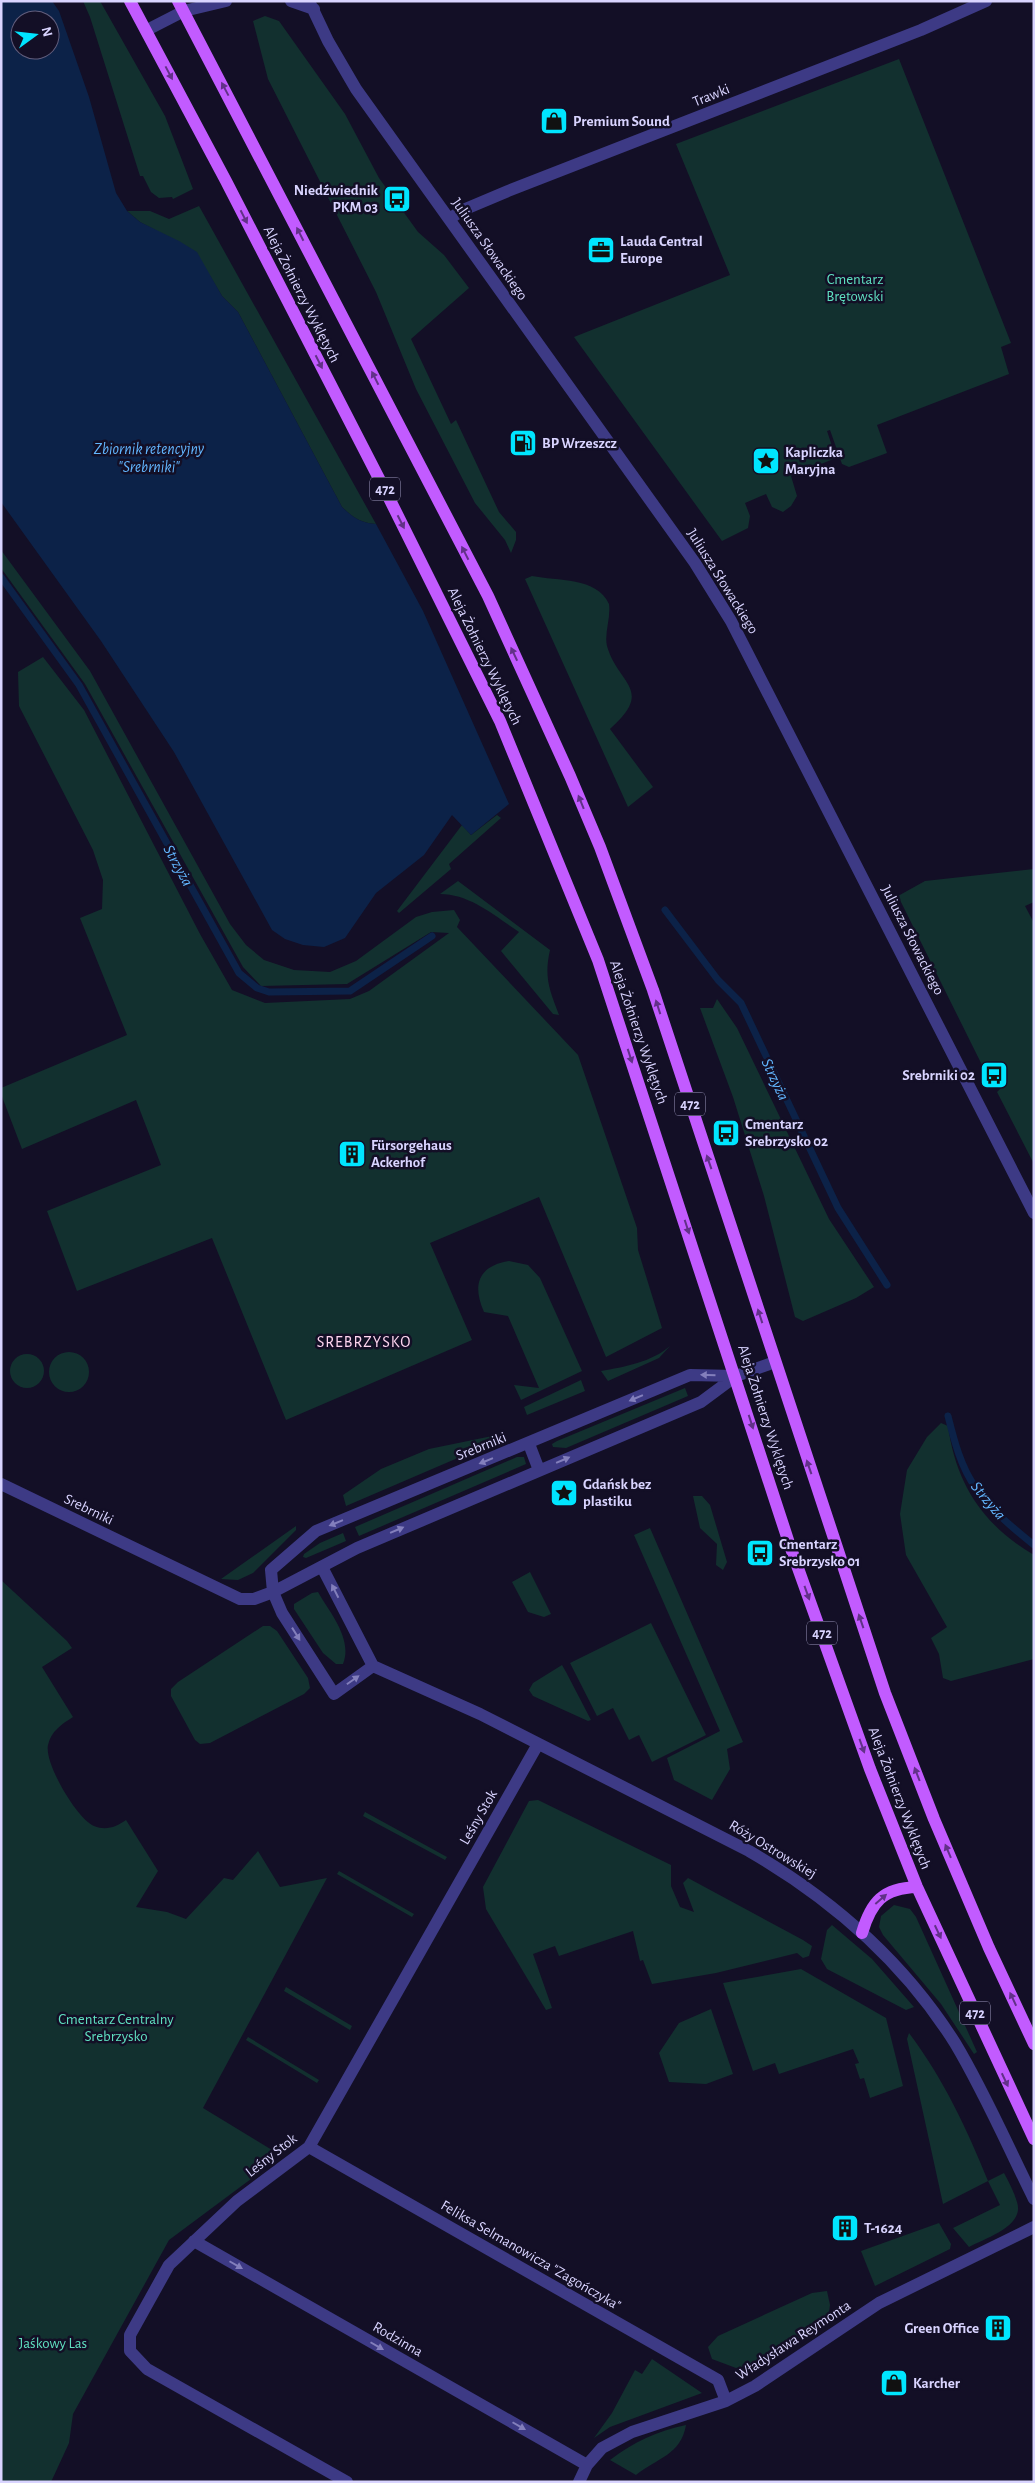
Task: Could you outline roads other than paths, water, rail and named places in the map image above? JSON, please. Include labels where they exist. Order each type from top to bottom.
[{"type":"main road","name":"472","points":[[130,1],[147,30]]},
{"type":"main road","name":"Aleja Żołnierzy Wyklętych","points":[[181,6],[488,596],[570,776],[600,847],[653,990],[886,1693],[934,1819],[989,1948],[1034,2044]]},
{"type":"main road","name":"Aleja Żołnierzy Wyklętych","points":[[147,30],[388,496],[500,721],[598,960],[736,1376],[789,1543],[870,1769],[917,1888],[1034,2139]]},
{"type":"main road","points":[[862,1933],[868,1912],[878,1900],[888,1893],[902,1888],[917,1888]]},
{"type":"street","points":[[147,30],[181,6],[195,1]]},
{"type":"street","points":[[181,6],[226,1]]},
{"type":"street","points":[[291,1],[312,5],[324,1]]},
{"type":"street","name":"Trawki","points":[[449,219],[463,210],[508,191],[921,30],[986,1]]},
{"type":"street","name":"Juliusza Słowackiego","points":[[312,5],[348,76],[695,562],[731,621],[1034,1213]]},
{"type":"street","name":"Srebrniki","points":[[1,1484],[240,1600],[254,1599],[273,1592],[356,1548],[701,1402],[736,1376],[775,1362]]},
{"type":"street","name":"Srebrniki","points":[[373,1666],[334,1694],[282,1613],[273,1592],[271,1570],[316,1531],[529,1444],[690,1375],[736,1376]]},
{"type":"street","points":[[529,1444],[539,1470]]},
{"type":"street","points":[[322,1567],[373,1666]]},
{"type":"street","name":"Róży Ostrowskiej","points":[[373,1666],[437,1694],[749,1851],[809,1888],[887,1956],[910,1983],[954,2043],[975,2078],[1034,2199]]},
{"type":"street","name":"Leśny Stok","points":[[347,2482],[147,2368],[130,2351],[130,2335],[169,2265],[237,2201],[309,2147],[538,1744]]},
{"type":"street","name":"Feliksa Selmanowicza \"Zagończyka\"","points":[[309,2147],[718,2380],[726,2401]]},
{"type":"street","name":"Władysława Reymonta","points":[[579,2482],[587,2465],[602,2448],[632,2432],[726,2401],[755,2386],[879,2303],[1034,2227]]},
{"type":"street","name":"Rodzinna","points":[[194,2241],[587,2465]]},
{"type":"water","name":"Zbiornik retencyjny \"Srebrniki\"","points":[[1,1],[52,1],[58,10],[10,10],[10,60],[60,60],[60,14],[89,97],[116,193],[127,211],[140,222],[197,252],[222,296],[238,312],[342,507],[357,519],[376,524],[423,611],[509,804],[471,835],[452,815],[424,855],[376,893],[345,938],[324,947],[303,945],[285,939],[272,930],[174,752],[101,641],[1,502]]},
{"type":"waterway","name":"Strzyża","points":[[1,577],[79,685],[239,973],[257,988],[269,992],[350,991],[432,936]]},
{"type":"waterway","name":"Strzyża","points":[[665,910],[718,980],[741,1003],[838,1208],[887,1285]]},
{"type":"waterway","name":"Strzyża","points":[[948,1416],[959,1454],[971,1480],[996,1511],[1034,1545]]},
{"type":"place","name":"Premium Sound","points":[[554,121]]},
{"type":"place","name":"Niedźwiednik PKM 03","points":[[397,199]]},
{"type":"place","name":"Lauda Central Europe","points":[[601,250]]},
{"type":"place","name":"BP Wrzeszcz","points":[[523,443]]},
{"type":"place","name":"Kapliczka Maryjna","points":[[766,461]]},
{"type":"place","name":"Srebrniki 02","points":[[994,1075]]},
{"type":"place","name":"Cmentarz Srebrzysko 02","points":[[726,1133]]},
{"type":"place","name":"Fürsorgehaus Ackerhof","points":[[352,1154]]},
{"type":"place","name":"Gdańsk bez plastiku","points":[[564,1493]]},
{"type":"place","name":"Cmentarz Srebrzysko 01","points":[[760,1553]]},
{"type":"place","name":"T-1624","points":[[845,2228]]},
{"type":"place","name":"Green Office","points":[[998,2328]]},
{"type":"place","name":"Karcher","points":[[894,2383]]},
{"type":"district","name":"SREBRZYSKO","points":[[364,1341]]},
{"type":"park label","name":"Cmentarz Brętowski","points":[[855,288]]},
{"type":"park label","name":"Cmentarz Centralny Srebrzysko","points":[[116,2028]]},
{"type":"park label","name":"Jaśkowy Las","points":[[53,2343]]}]
